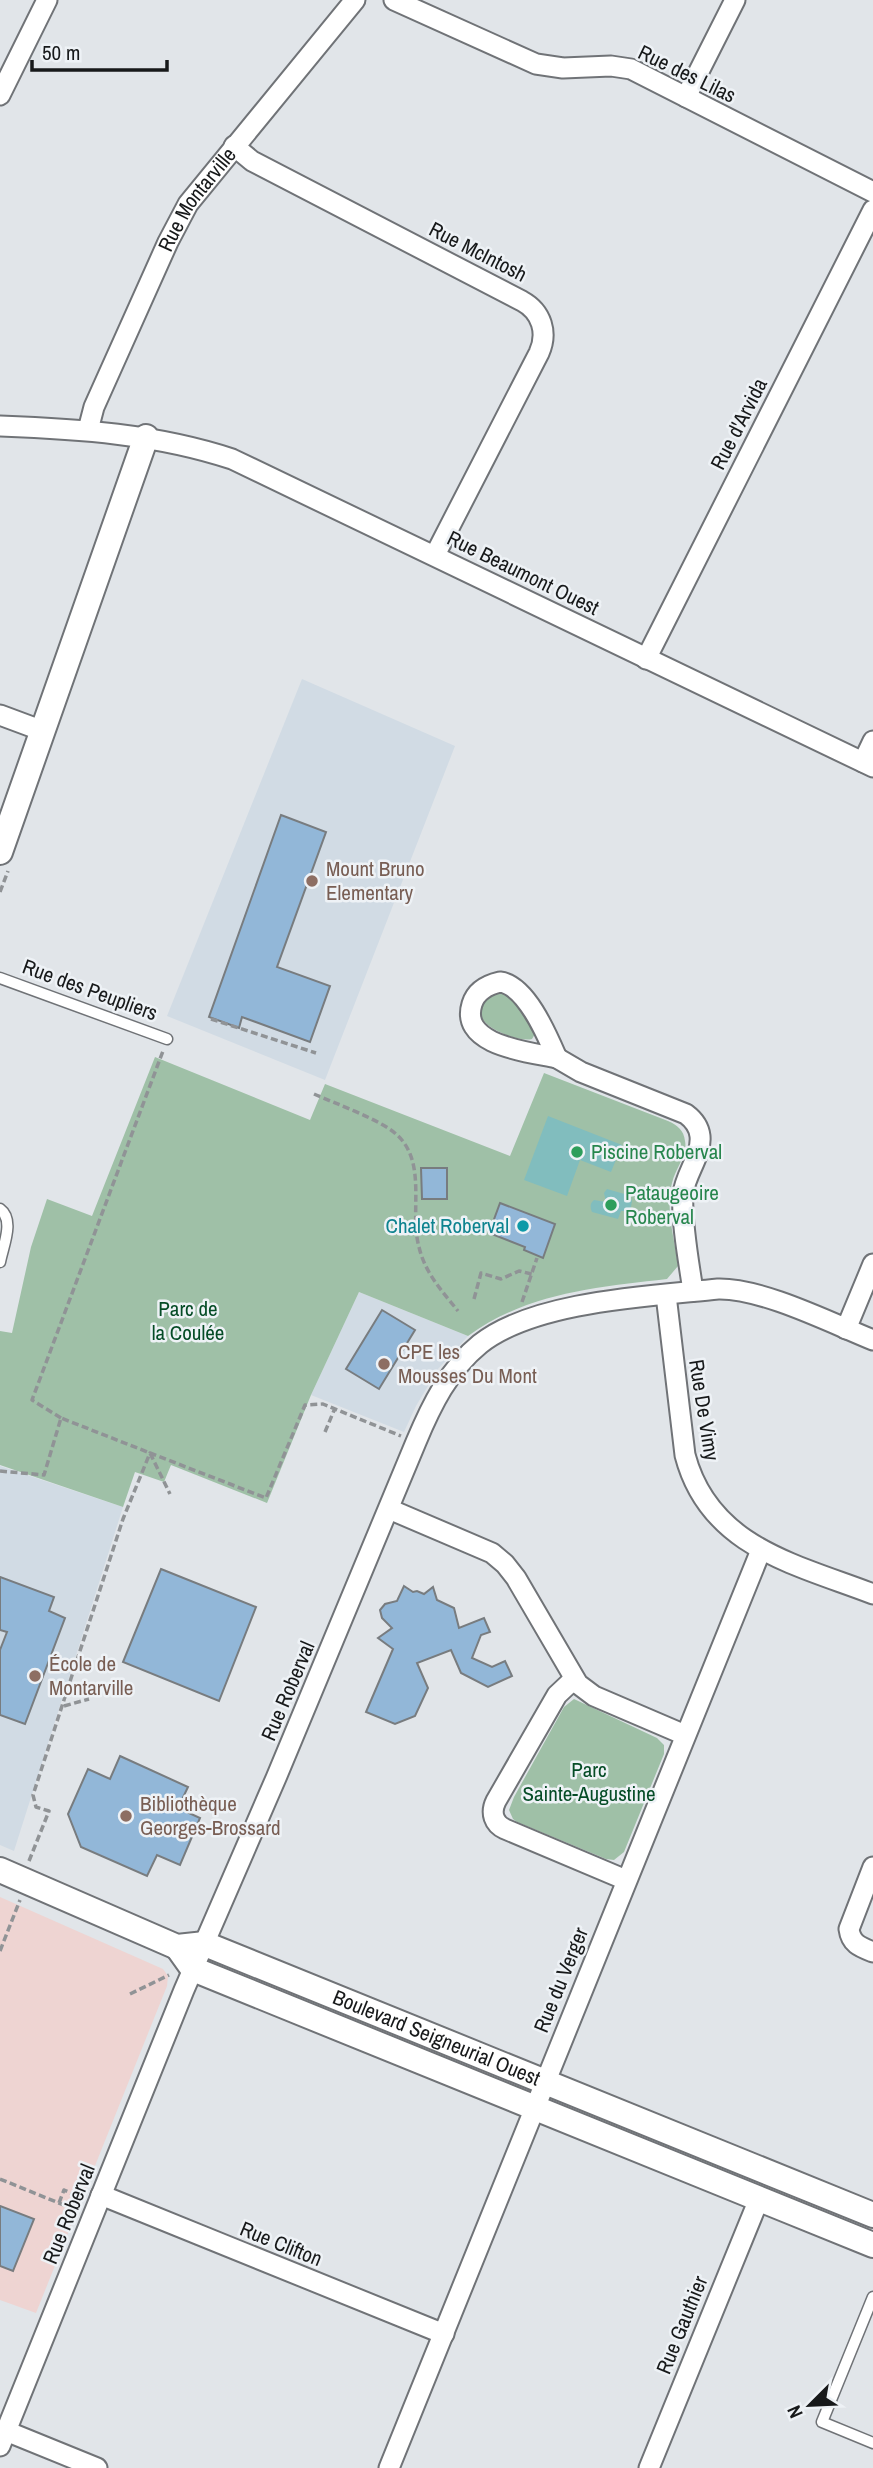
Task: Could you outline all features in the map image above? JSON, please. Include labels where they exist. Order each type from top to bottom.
[{"type":"street","points":[[0,95],[47,0]]},
{"type":"street","name":"Rue Montarville","points":[[88,430],[94,407],[174,229],[197,192],[355,0]]},
{"type":"street","name":"Rue des Lilas","points":[[394,0],[536,64],[563,68],[611,65],[625,67],[873,192]]},
{"type":"street","points":[[686,97],[736,0]]},
{"type":"street","name":"Rue McIntosh","points":[[234,146],[252,161],[522,301],[533,308],[540,318],[544,336],[539,354],[435,555]]},
{"type":"street","name":"Rue d'Arvida","points":[[646,659],[873,210]]},
{"type":"street","name":"Rue Beaumont Ouest","points":[[0,425],[88,430],[146,437],[232,459],[868,764]]},
{"type":"street","points":[[0,852],[146,437]]},
{"type":"street","points":[[0,715],[43,731]]},
{"type":"street","points":[[868,764],[873,741]]},
{"type":"street","points":[[557,1058],[544,1029],[516,988],[509,983],[500,982],[482,989],[476,996],[471,1004],[472,1024],[485,1039],[557,1058],[581,1072],[682,1112],[694,1121],[701,1141],[687,1175],[683,1196],[693,1292]]},
{"type":"street","points":[[846,1329],[873,1264]]},
{"type":"street","name":"Rue Roberval","points":[[3,2439],[92,2197],[182,1972],[205,1944],[416,1442],[430,1411],[460,1364],[483,1342],[533,1318],[563,1309],[693,1292],[740,1290],[760,1295],[873,1340]]},
{"type":"street","name":"Rue De Vimy","points":[[666,1295],[683,1439],[692,1476],[701,1495],[736,1534],[761,1550],[873,1594]]},
{"type":"street","points":[[389,1509],[478,1545],[505,1564],[527,1594],[574,1679],[594,1696],[685,1735]]},
{"type":"street","name":"Rue du Verger","points":[[390,2468],[544,2081],[761,1550]]},
{"type":"street","points":[[574,1679],[557,1695],[496,1801],[494,1817],[498,1824],[506,1829],[626,1880]]},
{"type":"street","points":[[873,1867],[849,1929],[851,1938],[857,1945],[873,1952]]},
{"type":"street","points":[[0,1870],[178,1948],[205,1944]]},
{"type":"street","name":"Boulevard Seigneurial Ouest","points":[[205,1944],[873,2215]]},
{"type":"street","points":[[178,1948],[182,1972]]},
{"type":"street","name":"Boulevard Seigneurial Ouest","points":[[182,1972],[873,2245]]},
{"type":"street","name":"Rue Clifton","points":[[92,2197],[444,2334]]},
{"type":"street","name":"Rue Gauthier","points":[[649,2468],[759,2199]]},
{"type":"street","points":[[3,2439],[97,2468]]},
{"type":"lane","name":"Rue des Peupliers","points":[[0,978],[167,1039]]},
{"type":"lane","points":[[0,1209],[6,1213],[9,1220],[0,1262]]},
{"type":"lane","points":[[873,2297],[822,2422],[873,2443]]},
{"type":"path","points":[[211,1019],[316,1054]]},
{"type":"path","points":[[167,1039],[32,1400],[61,1418],[266,1498],[305,1405],[323,1404],[416,1442]]},
{"type":"path","points":[[314,1094],[395,1133],[407,1148],[415,1180],[416,1230],[421,1256],[433,1280],[458,1311]]},
{"type":"path","points":[[527,1288],[537,1258]]},
{"type":"path","points":[[474,1299],[481,1273],[501,1279],[519,1272],[532,1274]]},
{"type":"path","points":[[325,1432],[335,1408]]},
{"type":"path","points":[[0,1471],[44,1475],[61,1418]]},
{"type":"path","points":[[150,1453],[170,1494]]},
{"type":"path","points":[[25,1881],[30,1859],[49,1811],[36,1807],[33,1795],[124,1518],[150,1453]]},
{"type":"path","points":[[63,1706],[89,1699]]},
{"type":"path","points":[[0,1951],[18,1906]]},
{"type":"path","points":[[130,1994],[182,1972]]},
{"type":"path","points":[[0,2179],[79,2211]]},
{"type":"path","points":[[59,2203],[64,2190],[92,2197]]},
{"type":"shaded area","name":"Mount Bruno Elementary","points":[[302,679],[455,746],[325,1080],[167,1016]]},
{"type":"shaded area","name":"CPE les Mousses Du Mont","points":[[359,1292],[468,1336],[438,1369],[404,1432],[311,1395]]},
{"type":"shaded area","name":"École de Montarville","points":[[0,1466],[123,1507],[14,1851],[0,1845]]},
{"type":"shaded area","points":[[0,1897],[163,1969],[168,1976],[167,1986],[36,2313],[0,2300]]},
{"type":"green space","points":[[501,993],[512,999],[526,1016],[535,1034],[532,1039],[506,1035],[484,1021],[480,1011],[484,1002]]},
{"type":"green space","name":"Parc de la Coulée","points":[[155,1057],[310,1120],[325,1084],[510,1156],[544,1073],[668,1121],[682,1131],[685,1146],[670,1193],[670,1214],[678,1266],[667,1279],[589,1289],[538,1301],[490,1322],[468,1336],[359,1292],[311,1395],[267,1503],[171,1465],[164,1482],[135,1472],[123,1507],[0,1465],[0,1331],[12,1333],[31,1247],[47,1199],[92,1216]]},
{"type":"green space","name":"Parc Sainte-Augustine","points":[[574,1699],[657,1738],[664,1745],[664,1754],[624,1852],[614,1860],[517,1822],[509,1810],[564,1707]]},
{"type":"water","name":"Piscine Roberval","points":[[548,1116],[622,1145],[611,1172],[580,1160],[567,1196],[524,1180]]},
{"type":"water","name":"Pataugeoire Roberval","points":[[607,1189],[628,1195],[632,1201],[631,1207],[621,1211],[618,1219],[592,1212],[591,1205],[594,1200],[606,1202],[604,1193]]},
{"type":"building","points":[[281,815],[326,832],[277,967],[330,986],[310,1042],[242,1017],[239,1028],[209,1017]]},
{"type":"building","points":[[421,1168],[447,1168],[447,1199],[422,1199]]},
{"type":"building","name":"Chalet Roberval","points":[[500,1203],[555,1224],[543,1258],[524,1250],[525,1247],[489,1233]]},
{"type":"building","points":[[382,1310],[415,1330],[379,1389],[346,1369]]},
{"type":"building","points":[[161,1569],[256,1607],[219,1701],[123,1662]]},
{"type":"building","points":[[0,1577],[54,1597],[49,1611],[65,1618],[25,1724],[0,1715],[0,1650],[7,1632],[0,1630]]},
{"type":"building","points":[[404,1586],[413,1592],[424,1594],[433,1587],[437,1600],[454,1608],[459,1628],[484,1618],[490,1632],[481,1635],[472,1658],[492,1667],[505,1661],[512,1676],[488,1687],[461,1673],[451,1650],[417,1663],[428,1688],[415,1716],[395,1724],[366,1712],[393,1649],[378,1638],[392,1628],[382,1618],[380,1610],[385,1604],[397,1601]]},
{"type":"building","points":[[120,1756],[188,1787],[178,1808],[200,1818],[180,1865],[157,1855],[147,1876],[81,1847],[68,1814],[88,1769],[110,1779]]},
{"type":"building","points":[[0,2206],[34,2219],[13,2271],[0,2266]]},
{"type":"place","name":"Mount Bruno Elementary","points":[[312,881]]},
{"type":"place","name":"Piscine Roberval","points":[[577,1152]]},
{"type":"place","name":"Pataugeoire Roberval","points":[[611,1205]]},
{"type":"place","name":"Chalet Roberval","points":[[523,1226]]},
{"type":"place","name":"CPE les Mousses Du Mont","points":[[384,1364]]},
{"type":"place","name":"École de Montarville","points":[[35,1676]]},
{"type":"place","name":"Bibliothèque Georges-Brossard","points":[[126,1816]]}]
